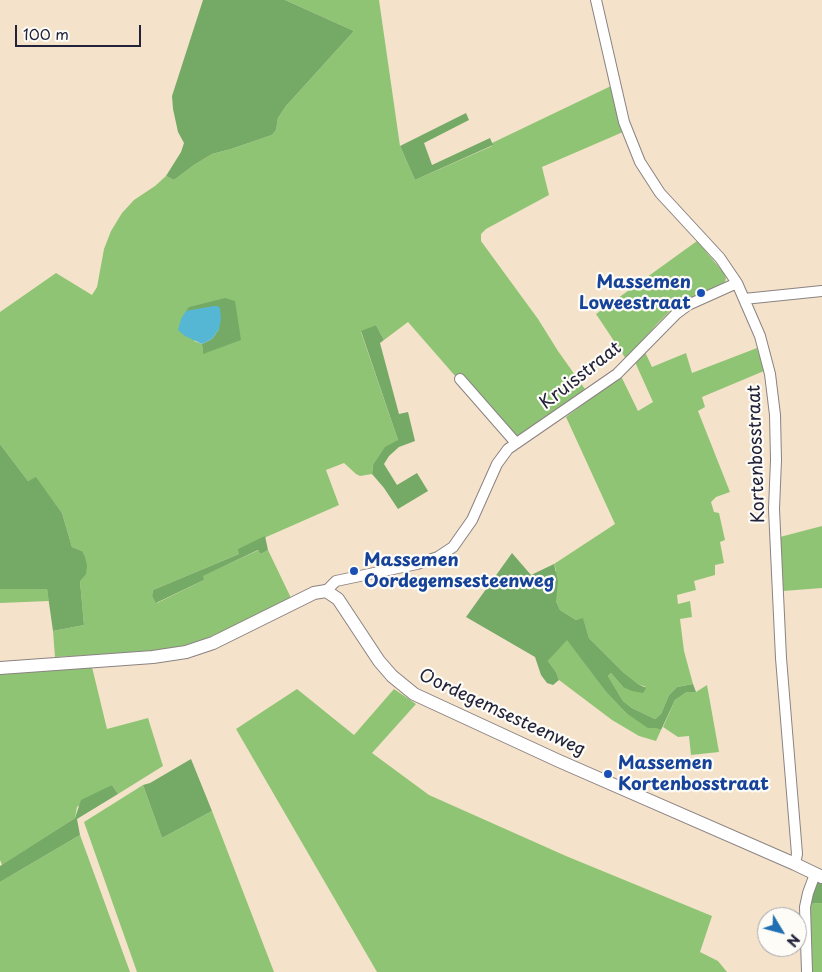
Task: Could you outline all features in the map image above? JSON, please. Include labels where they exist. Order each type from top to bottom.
[{"type":"street","name":"Kortenbosstraat","points":[[596,0],[624,122],[640,162],[660,193],[720,258],[737,283],[760,336],[770,374],[775,415],[774,509],[781,658],[797,854],[795,864]]},
{"type":"street","name":"Kruisstraat","points":[[326,591],[336,582],[418,564],[438,557],[453,547],[472,520],[497,464],[508,449],[617,374],[676,314],[688,306],[737,283]]},
{"type":"street","points":[[744,300],[822,291]]},
{"type":"street","points":[[460,379],[516,443]]},
{"type":"street","points":[[0,668],[153,657],[186,652],[213,643],[314,593],[326,591]]},
{"type":"street","name":"Oordegemsesteenweg","points":[[326,591],[338,599],[378,661],[392,676],[414,694],[818,876]]},
{"type":"street","points":[[807,972],[805,907],[808,892],[818,876]]},
{"type":"green space","points":[[203,0],[285,0],[354,31],[286,106],[278,118],[276,130],[272,135],[212,154],[174,180],[166,176],[181,152],[184,143],[178,132],[172,96]]},
{"type":"green space","points":[[285,0],[379,0],[400,146],[415,180],[492,146],[492,143],[611,86],[623,132],[542,167],[549,195],[486,229],[481,234],[481,241],[538,319],[587,392],[523,433],[513,436],[459,373],[456,377],[408,322],[384,340],[376,325],[361,332],[398,440],[373,465],[372,474],[360,476],[344,463],[326,470],[339,505],[239,549],[239,554],[153,590],[152,596],[157,603],[204,580],[202,576],[259,550],[261,554],[268,550],[291,598],[239,624],[180,647],[153,652],[55,657],[53,631],[84,625],[80,581],[82,551],[72,547],[62,513],[36,478],[28,481],[0,444],[0,312],[56,273],[92,295],[97,287],[104,249],[111,231],[122,213],[134,200],[166,176],[174,180],[212,154],[272,135],[276,130],[278,118],[286,106],[354,31]],"holes":[[[234,301],[235,311],[203,353],[202,344],[194,341]]]},
{"type":"green space","points":[[466,113],[469,120],[424,143],[432,165],[490,138],[493,145],[415,180],[400,146]]},
{"type":"green space","points":[[697,241],[724,273],[725,282],[674,307],[626,359],[596,314]]},
{"type":"green space","points":[[225,298],[235,301],[241,340],[203,354],[202,344],[212,339],[219,329],[217,306],[186,311],[189,307]]},
{"type":"green space","points":[[376,325],[384,340],[380,343],[399,414],[408,412],[415,441],[399,447],[389,456],[384,464],[397,485],[417,473],[428,491],[398,509],[372,474],[373,465],[385,447],[398,440],[361,331]]},
{"type":"green space","points":[[757,348],[764,371],[702,397],[705,407],[698,411],[730,492],[716,497],[711,502],[714,512],[719,513],[725,540],[720,542],[724,563],[715,565],[715,575],[694,581],[696,590],[677,595],[678,604],[690,601],[692,617],[680,619],[684,651],[693,684],[677,687],[669,695],[661,714],[655,719],[632,708],[623,701],[608,676],[611,673],[623,687],[646,687],[638,684],[623,672],[589,638],[583,619],[576,620],[560,610],[556,601],[556,570],[554,564],[615,524],[566,417],[621,376],[638,411],[653,402],[635,362],[645,352],[652,367],[686,353],[692,373]]},
{"type":"green space","points":[[0,444],[28,481],[36,477],[62,513],[72,547],[82,551],[85,557],[86,574],[80,581],[84,625],[53,631],[47,589],[0,589]]},
{"type":"green space","points":[[822,526],[822,588],[783,591],[780,537]]},
{"type":"green space","points":[[265,536],[268,550],[261,554],[258,550],[203,576],[204,580],[156,603],[152,596],[153,590],[239,554],[238,549]]},
{"type":"green space","points":[[512,553],[531,575],[554,564],[558,581],[556,601],[560,610],[576,620],[583,618],[589,638],[623,672],[646,688],[643,693],[632,691],[623,687],[611,673],[608,676],[623,701],[632,708],[655,719],[661,714],[669,695],[677,687],[693,684],[696,692],[687,692],[675,700],[661,730],[648,728],[626,713],[606,692],[567,640],[548,661],[559,680],[553,685],[547,683],[541,675],[535,657],[466,617]]},
{"type":"green space","points":[[0,589],[47,589],[49,601],[0,603]]},
{"type":"green space","points":[[567,639],[606,692],[626,713],[661,730],[656,741],[639,736],[612,720],[559,680],[548,661]]},
{"type":"green space","points":[[92,667],[107,729],[148,718],[163,766],[118,794],[112,785],[77,807],[75,818],[2,865],[0,860],[0,673]]},
{"type":"green space","points":[[707,685],[719,752],[691,755],[689,736],[678,737],[663,727],[675,700],[687,692],[696,692]]},
{"type":"green space","points":[[297,689],[354,735],[394,689],[416,704],[372,753],[429,795],[566,856],[712,916],[700,952],[718,961],[727,972],[377,972],[236,729]]},
{"type":"green space","points":[[191,759],[212,811],[162,838],[143,785],[150,783]]},
{"type":"green space","points":[[112,785],[118,794],[77,819],[80,835],[0,882],[0,866],[75,818],[81,800]]},
{"type":"green space","points":[[143,785],[162,838],[212,811],[274,972],[137,972],[84,822]]},
{"type":"green space","points":[[80,835],[130,972],[0,972],[0,882]]},
{"type":"green space","points":[[816,882],[822,883],[822,903],[809,904]]},
{"type":"green space","points":[[822,903],[822,972],[809,972],[809,904]]},
{"type":"water","points":[[214,306],[220,308],[221,319],[219,329],[212,339],[202,344],[185,336],[178,330],[181,319],[186,311]]},
{"type":"place","name":"Massemen Loweestraat","points":[[701,293]]},
{"type":"place","name":"Massemen Oordegemsesteenweg","points":[[354,571]]},
{"type":"place","name":"Massemen Kortenbosstraat","points":[[608,774]]}]
